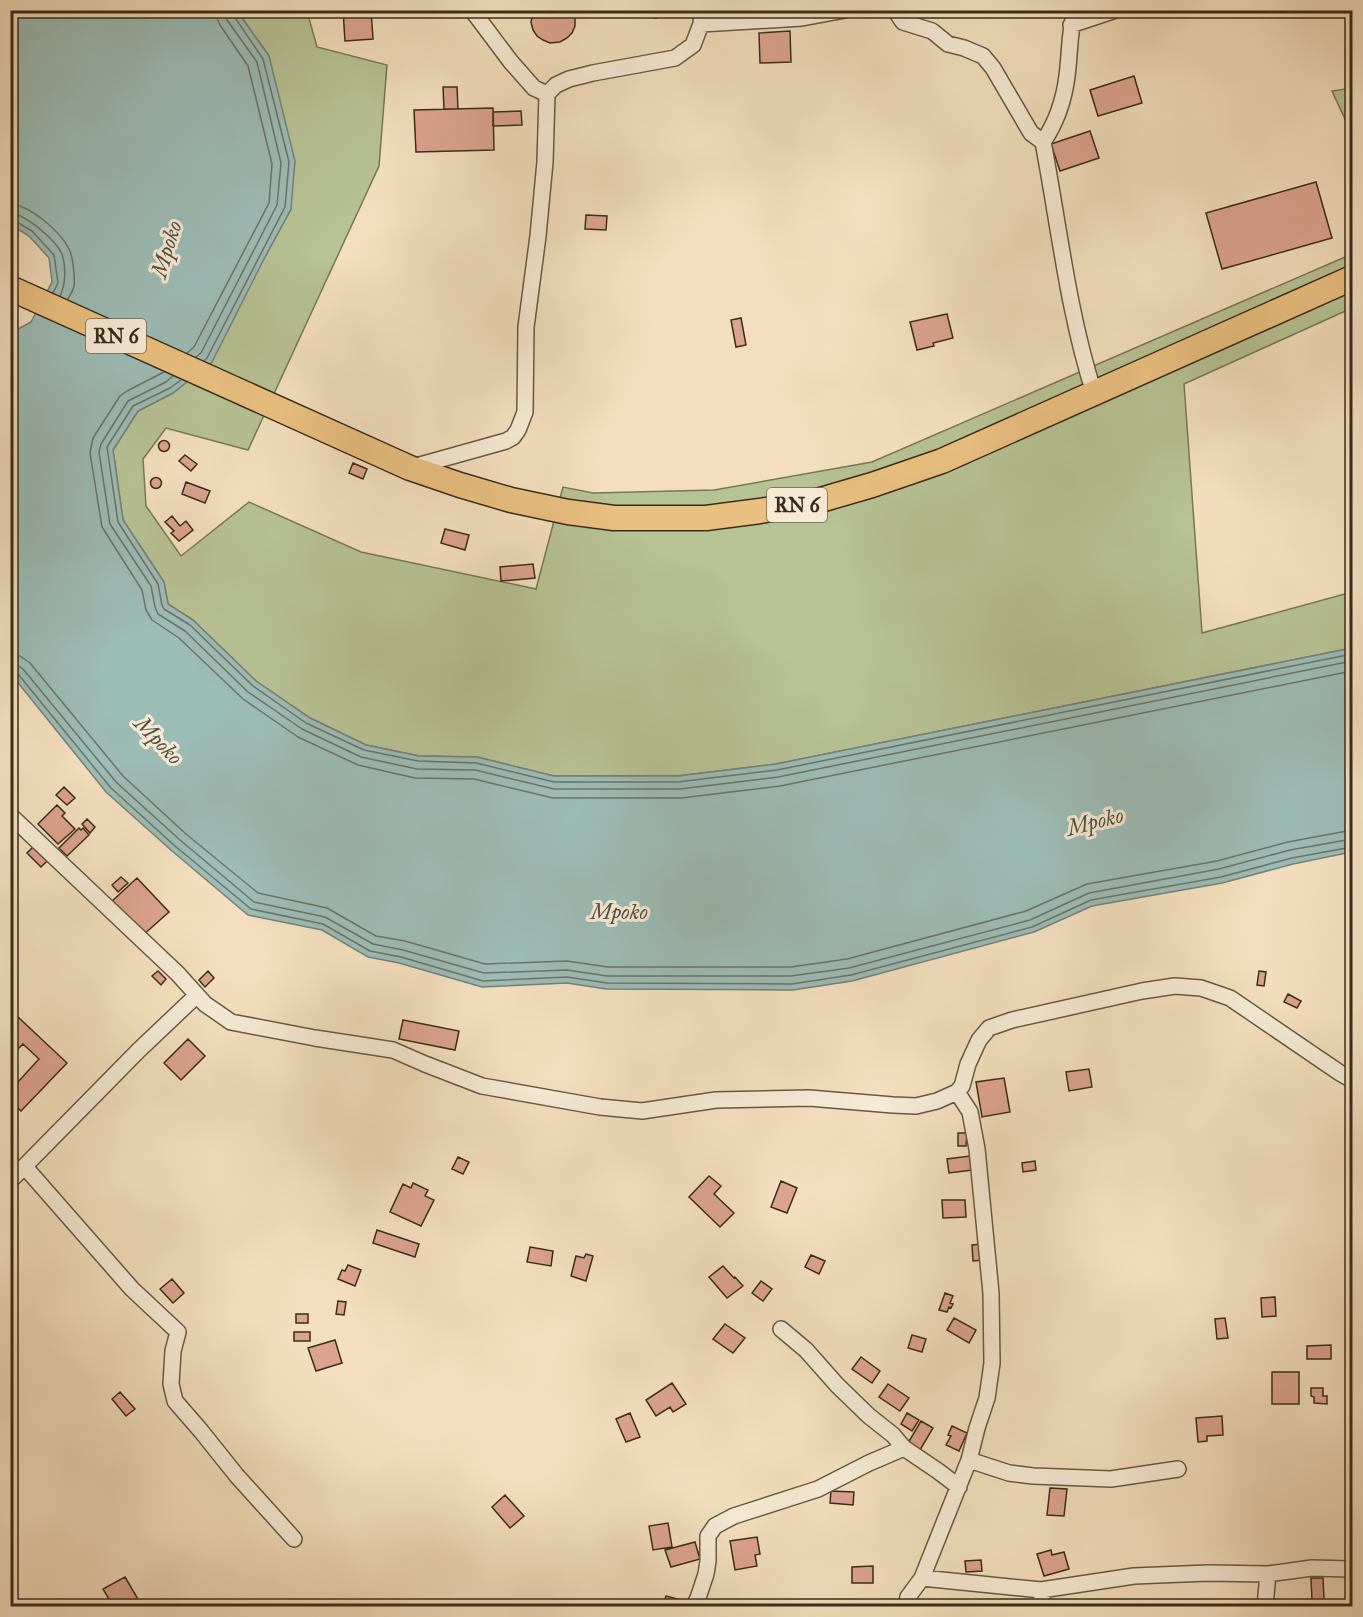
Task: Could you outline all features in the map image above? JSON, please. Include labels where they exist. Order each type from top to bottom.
[{"type":"main road","name":"RN 6","points":[[10,288],[410,468],[511,500],[568,512],[614,518],[706,518],[817,501],[942,461],[1353,278]]},
{"type":"street","points":[[472,10],[511,62],[534,88],[547,94]]},
{"type":"street","points":[[410,468],[506,441],[518,430],[525,412],[526,327],[545,162],[547,94],[555,85],[593,73],[675,58],[693,45],[701,17],[802,18],[845,10]]},
{"type":"street","points":[[895,10],[903,22],[932,31],[948,44],[983,56],[993,68],[1031,133],[1043,142]]},
{"type":"street","points":[[1094,393],[1086,367],[1060,245],[1043,142],[1059,112],[1067,78],[1073,18],[1116,10]]},
{"type":"street","points":[[10,815],[178,974],[205,1004],[231,1022],[393,1050],[482,1086],[600,1107],[642,1111],[716,1100],[809,1098],[916,1106],[937,1101],[957,1092],[962,1086],[968,1064],[979,1040],[989,1028],[1012,1020],[1142,991],[1175,986],[1201,988],[1230,998],[1353,1080]]},
{"type":"street","points":[[10,1181],[139,1050],[197,996]]},
{"type":"street","points":[[906,1606],[908,1597],[922,1578],[969,1460],[987,1398],[991,1374],[992,1293],[977,1149],[970,1112],[957,1092]]},
{"type":"street","points":[[25,1167],[132,1289],[178,1332],[173,1351],[171,1384],[175,1401],[237,1476],[294,1539]]},
{"type":"street","points":[[781,1329],[806,1350],[837,1385],[869,1416],[893,1435],[904,1448],[959,1487]]},
{"type":"street","points":[[694,1606],[706,1574],[708,1536],[715,1526],[734,1516],[818,1489],[904,1448]]},
{"type":"street","points":[[969,1460],[1009,1473],[1033,1476],[1111,1479],[1178,1469]]},
{"type":"street","points":[[922,1578],[1041,1590],[1134,1576],[1208,1573],[1268,1574],[1312,1568],[1353,1569]]},
{"type":"street","points":[[1265,1606],[1268,1574]]},
{"type":"street","points":[[1041,1590],[1043,1606]]},
{"type":"green space","points":[[237,11],[307,11],[317,47],[387,65],[379,166],[248,450],[166,428],[143,459],[146,506],[181,556],[249,502],[361,552],[536,589],[563,487],[593,493],[714,490],[872,462],[1352,254],[1352,308],[1184,384],[1202,633],[1352,592],[1352,648],[776,764],[678,776],[554,776],[477,757],[419,756],[366,745],[310,718],[256,681],[193,620],[168,604],[164,582],[123,520],[113,450],[138,411],[173,393],[266,255],[291,209],[269,56]]},
{"type":"green space","points":[[1352,88],[1352,134],[1332,91]]},
{"type":"water","name":"Mpoko","points":[[12,11],[237,11],[269,56],[295,161],[291,209],[212,362],[173,393],[138,411],[113,450],[123,520],[164,582],[168,604],[193,620],[256,681],[310,718],[366,745],[419,756],[477,757],[554,776],[678,776],[776,764],[1352,648],[1352,852],[1293,864],[1222,883],[1092,906],[1034,932],[852,981],[793,990],[606,989],[567,983],[482,987],[399,963],[368,957],[322,930],[248,915],[106,792],[11,674],[11,333],[31,322],[52,282],[49,258],[29,236],[11,225]]},
{"type":"building","points":[[343,10],[371,10],[373,39],[345,41]]},
{"type":"building","points":[[534,10],[573,10],[575,26],[572,33],[560,42],[550,43],[543,40],[533,30],[531,22]]},
{"type":"building","points":[[630,10],[657,10],[656,18],[630,13]]},
{"type":"building","points":[[790,31],[791,62],[760,63],[759,33]]},
{"type":"building","points":[[1134,76],[1142,103],[1098,116],[1090,90]]},
{"type":"building","points":[[443,87],[457,87],[458,109],[444,109]]},
{"type":"building","points":[[493,108],[494,150],[416,152],[414,110]]},
{"type":"building","points":[[521,111],[522,125],[493,126],[493,112]]},
{"type":"building","points":[[1090,131],[1099,158],[1060,171],[1051,144]]},
{"type":"building","points":[[1316,182],[1332,238],[1222,269],[1206,213]]},
{"type":"building","points":[[586,215],[607,216],[606,230],[585,229]]},
{"type":"building","points":[[947,314],[953,338],[917,350],[910,322]]},
{"type":"building","points":[[741,318],[746,345],[736,347],[731,320]]},
{"type":"building","points":[[164,441],[168,442],[168,450],[164,451],[160,450],[159,446],[160,442]]},
{"type":"building","points":[[185,455],[197,464],[191,471],[179,461]]},
{"type":"building","points":[[353,463],[367,469],[363,479],[349,473]]},
{"type":"building","points":[[156,478],[160,479],[160,487],[156,488],[152,487],[151,483],[152,479]]},
{"type":"building","points":[[186,482],[210,491],[205,503],[182,494]]},
{"type":"building","points":[[172,516],[180,526],[186,521],[193,530],[179,541],[171,533],[174,531],[165,522]]},
{"type":"building","points":[[445,529],[469,535],[465,550],[441,543]]},
{"type":"building","points":[[533,564],[535,578],[501,581],[500,567]]},
{"type":"building","points":[[64,787],[75,798],[67,805],[56,795]]},
{"type":"building","points":[[57,805],[65,813],[62,816],[75,829],[58,844],[38,824]]},
{"type":"building","points":[[87,819],[95,827],[90,833],[82,824]]},
{"type":"building","points":[[79,828],[81,830],[83,828],[89,835],[67,856],[59,848]]},
{"type":"building","points":[[33,847],[47,861],[41,867],[27,853]]},
{"type":"building","points":[[121,877],[128,883],[118,892],[112,885]]},
{"type":"building","points":[[137,878],[169,912],[143,935],[109,904]]},
{"type":"building","points":[[158,971],[166,979],[161,985],[152,976]]},
{"type":"building","points":[[208,971],[214,978],[205,987],[199,980]]},
{"type":"building","points":[[1259,971],[1266,972],[1264,986],[1257,985]]},
{"type":"building","points":[[1288,994],[1301,1001],[1297,1008],[1284,1002]]},
{"type":"building","points":[[18,1017],[67,1063],[21,1111],[10,1101],[10,1075],[18,1082],[39,1059],[23,1044],[10,1057],[10,1025]]},
{"type":"building","points":[[403,1020],[459,1031],[455,1050],[399,1039]]},
{"type":"building","points":[[188,1039],[205,1056],[181,1080],[164,1063]]},
{"type":"building","points":[[1089,1069],[1092,1087],[1069,1091],[1066,1072]]},
{"type":"building","points":[[1004,1078],[1010,1112],[982,1117],[976,1082]]},
{"type":"building","points":[[958,1133],[967,1133],[966,1146],[958,1146]]},
{"type":"building","points":[[970,1156],[972,1170],[949,1173],[947,1159]]},
{"type":"building","points":[[458,1157],[469,1162],[463,1174],[452,1169]]},
{"type":"building","points":[[1035,1161],[1036,1170],[1023,1172],[1022,1163]]},
{"type":"building","points":[[709,1176],[721,1186],[714,1194],[734,1213],[720,1227],[689,1197]]},
{"type":"building","points":[[781,1181],[797,1188],[787,1213],[771,1207]]},
{"type":"building","points":[[413,1183],[428,1190],[425,1196],[434,1200],[421,1226],[390,1212],[403,1184],[411,1188]]},
{"type":"building","points":[[942,1200],[965,1200],[966,1217],[943,1218]]},
{"type":"building","points":[[377,1230],[419,1244],[415,1257],[373,1243]]},
{"type":"building","points":[[982,1244],[984,1260],[973,1261],[972,1245]]},
{"type":"building","points":[[530,1247],[553,1251],[551,1266],[527,1262]]},
{"type":"building","points":[[586,1254],[593,1256],[586,1281],[571,1276],[576,1256],[584,1258]]},
{"type":"building","points":[[811,1255],[825,1261],[819,1274],[805,1267]]},
{"type":"building","points":[[348,1265],[361,1270],[355,1286],[338,1279],[342,1270],[345,1271]]},
{"type":"building","points":[[723,1266],[743,1286],[727,1298],[709,1277]]},
{"type":"building","points":[[172,1279],[184,1293],[173,1303],[160,1289]]},
{"type":"building","points":[[761,1281],[772,1289],[763,1301],[752,1293]]},
{"type":"building","points":[[945,1293],[953,1296],[950,1303],[953,1304],[947,1312],[939,1310]]},
{"type":"building","points":[[1275,1297],[1276,1316],[1262,1317],[1261,1298]]},
{"type":"building","points":[[338,1301],[346,1302],[344,1315],[336,1314]]},
{"type":"building","points":[[296,1314],[308,1314],[308,1323],[296,1323]]},
{"type":"building","points":[[954,1318],[976,1330],[969,1343],[947,1330]]},
{"type":"building","points":[[1225,1318],[1228,1338],[1217,1339],[1215,1319]]},
{"type":"building","points":[[725,1324],[745,1338],[733,1353],[713,1339]]},
{"type":"building","points":[[294,1332],[310,1332],[310,1341],[294,1341]]},
{"type":"building","points":[[912,1335],[926,1339],[922,1352],[908,1348]]},
{"type":"building","points":[[335,1340],[342,1363],[316,1371],[308,1348]]},
{"type":"building","points":[[1331,1345],[1331,1359],[1307,1359],[1307,1346]]},
{"type":"building","points":[[861,1357],[880,1371],[872,1383],[852,1369]]},
{"type":"building","points":[[1272,1372],[1299,1372],[1299,1404],[1272,1404]]},
{"type":"building","points":[[672,1383],[686,1404],[673,1412],[670,1407],[656,1416],[646,1400]]},
{"type":"building","points":[[888,1384],[909,1398],[900,1411],[879,1397]]},
{"type":"building","points":[[1311,1388],[1323,1388],[1323,1396],[1327,1396],[1327,1404],[1314,1403]]},
{"type":"building","points":[[120,1392],[135,1409],[126,1416],[112,1399]]},
{"type":"building","points":[[630,1413],[640,1437],[626,1442],[616,1419]]},
{"type":"building","points":[[907,1413],[919,1420],[912,1431],[901,1424]]},
{"type":"building","points":[[1222,1416],[1223,1435],[1207,1436],[1207,1441],[1198,1442],[1196,1418]]},
{"type":"building","points":[[921,1421],[933,1428],[920,1450],[908,1443]]},
{"type":"building","points":[[952,1426],[967,1433],[959,1451],[946,1445],[951,1436],[948,1435]]},
{"type":"building","points":[[1050,1488],[1067,1489],[1064,1516],[1047,1515]]},
{"type":"building","points":[[831,1491],[854,1492],[853,1505],[830,1503]]},
{"type":"building","points":[[505,1495],[524,1516],[510,1528],[492,1507]]},
{"type":"building","points":[[668,1523],[672,1547],[653,1550],[649,1526]]},
{"type":"building","points":[[757,1537],[760,1554],[755,1555],[757,1566],[735,1570],[730,1541]]},
{"type":"building","points":[[695,1542],[700,1559],[671,1567],[665,1550]]},
{"type":"building","points":[[1051,1550],[1052,1555],[1064,1552],[1069,1569],[1044,1576],[1037,1554]]},
{"type":"building","points":[[981,1560],[982,1571],[966,1572],[965,1561]]},
{"type":"building","points":[[873,1566],[873,1583],[852,1583],[852,1567]]},
{"type":"building","points":[[125,1577],[142,1606],[113,1606],[103,1589]]},
{"type":"building","points":[[1311,1578],[1323,1578],[1324,1599],[1312,1600]]},
{"type":"building","points":[[666,1596],[685,1601],[684,1606],[663,1606]]}]
